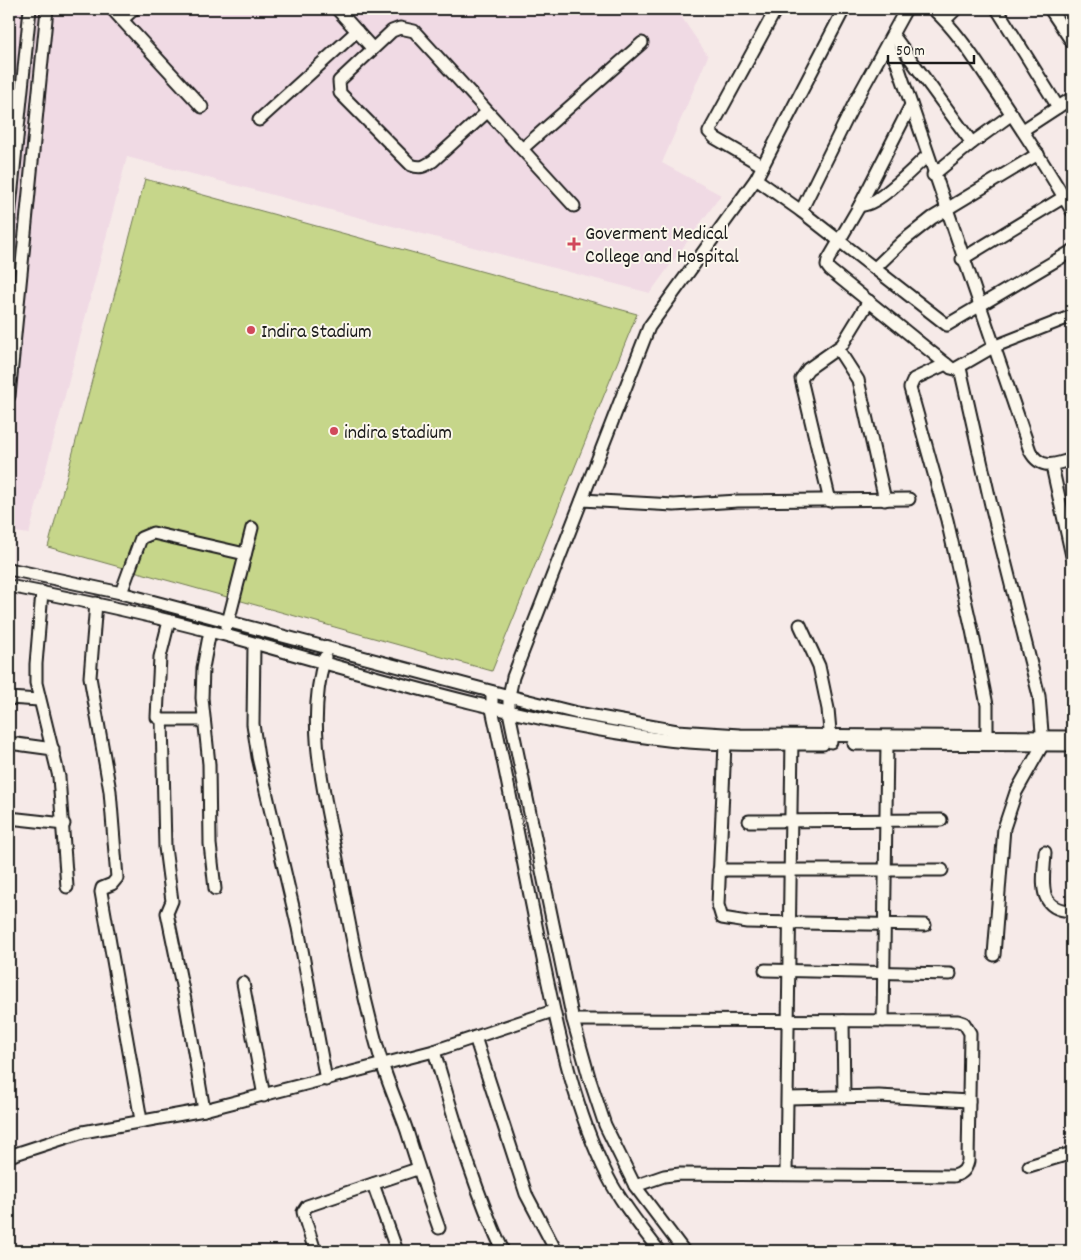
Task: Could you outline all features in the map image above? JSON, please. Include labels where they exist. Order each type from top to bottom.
[{"type":"street","points":[[9,218],[30,9]]},
{"type":"street","points":[[9,396],[47,9]]},
{"type":"street","points":[[112,9],[202,107]]},
{"type":"street","points":[[122,20],[134,9]]},
{"type":"street","points":[[337,9],[372,48]]},
{"type":"street","points":[[763,166],[714,138],[709,132],[730,89],[776,9]]},
{"type":"street","points":[[684,1251],[635,1186],[605,1125],[573,1020],[509,712],[509,696],[512,678],[649,326],[756,179],[844,9]]},
{"type":"street","points":[[801,211],[855,102],[906,9]]},
{"type":"street","points":[[934,9],[945,20],[1023,130],[1072,211]]},
{"type":"street","points":[[945,20],[956,9]]},
{"type":"street","points":[[998,9],[1058,108]]},
{"type":"street","points":[[1050,9],[1072,42]]},
{"type":"street","points":[[487,112],[433,161],[418,168],[411,165],[340,94],[338,87],[343,75],[392,31],[400,28],[414,31],[574,206]]},
{"type":"street","points":[[259,120],[357,31]]},
{"type":"street","points":[[890,40],[962,259],[1030,451],[1037,461],[1052,466],[1072,459]]},
{"type":"street","points":[[890,40],[972,143]]},
{"type":"street","points":[[522,149],[642,43]]},
{"type":"street","points":[[1023,130],[1072,98]]},
{"type":"street","points":[[911,105],[827,266],[950,368],[960,368],[993,347],[1072,316]]},
{"type":"street","points":[[934,176],[972,143],[1012,114]]},
{"type":"street","points":[[875,268],[918,229],[945,209],[1038,154]]},
{"type":"street","points":[[860,205],[865,206],[876,200],[927,156]]},
{"type":"street","points":[[756,179],[875,268],[942,324],[951,323],[1072,250]]},
{"type":"street","points":[[962,259],[1064,197]]},
{"type":"street","points":[[9,295],[19,302]]},
{"type":"street","points":[[830,501],[801,378],[808,369],[838,349],[848,338],[869,302]]},
{"type":"street","points":[[838,349],[854,371],[858,380],[885,500]]},
{"type":"street","points":[[946,364],[914,379],[910,388],[960,577],[988,705],[987,740]]},
{"type":"street","points":[[960,368],[991,505],[1038,696],[1043,740],[1016,792],[1004,828],[994,955]]},
{"type":"street","points":[[1052,466],[1072,556]]},
{"type":"street","points":[[582,500],[674,505],[738,501],[909,499]]},
{"type":"street","points":[[225,635],[252,528]]},
{"type":"street","points":[[121,593],[141,538],[146,534],[153,533],[246,554]]},
{"type":"street","points":[[9,569],[121,593],[492,692],[578,713],[677,731],[792,740]]},
{"type":"street","points":[[9,586],[96,603],[210,631],[492,709],[653,738],[725,744],[792,740],[1043,740],[1072,736]]},
{"type":"street","points":[[42,592],[36,664],[39,700],[59,777],[64,824],[67,887]]},
{"type":"street","points":[[96,603],[90,677],[110,792],[117,878],[112,884],[102,888],[101,892],[142,1120]]},
{"type":"street","points":[[169,621],[157,681],[157,717],[162,720],[204,720]]},
{"type":"street","points":[[800,625],[819,666],[828,709],[831,740]]},
{"type":"street","points":[[210,631],[202,683],[209,764],[210,844],[215,890]]},
{"type":"street","points":[[254,644],[253,724],[258,757],[298,928],[326,1080]]},
{"type":"street","points":[[328,647],[318,688],[317,753],[359,968],[382,1062],[406,1130],[417,1169],[439,1228]]},
{"type":"street","points":[[492,692],[492,709],[553,1011],[589,1135],[609,1179],[660,1251]]},
{"type":"street","points":[[9,698],[39,700]]},
{"type":"street","points":[[162,720],[165,838],[172,901],[167,913],[186,1004],[204,1110]]},
{"type":"street","points":[[786,1174],[793,820],[792,740]]},
{"type":"street","points":[[831,740],[887,744],[987,740]]},
{"type":"street","points":[[1043,740],[1072,745]]},
{"type":"street","points":[[9,743],[53,749]]},
{"type":"street","points":[[725,744],[718,905],[722,918],[791,923],[925,925]]},
{"type":"street","points":[[882,1021],[887,744]]},
{"type":"street","points":[[9,818],[64,824]]},
{"type":"street","points":[[749,821],[941,820]]},
{"type":"street","points":[[1045,852],[1044,895],[1051,906],[1061,911],[1072,911]]},
{"type":"street","points":[[720,870],[885,868],[942,870]]},
{"type":"street","points":[[765,970],[883,971],[950,974]]},
{"type":"street","points":[[243,983],[264,1096]]},
{"type":"street","points":[[9,1156],[83,1132],[204,1110],[326,1080],[382,1062],[434,1051],[553,1011]]},
{"type":"street","points":[[573,1020],[964,1023],[970,1033],[968,1161],[966,1169],[962,1174],[954,1176],[680,1174],[664,1176],[635,1186]]},
{"type":"street","points":[[843,1021],[844,1097]]},
{"type":"street","points":[[475,1037],[526,1194],[556,1251]]},
{"type":"street","points":[[434,1051],[472,1178],[486,1216],[503,1251]]},
{"type":"street","points":[[788,1098],[879,1096],[969,1100]]},
{"type":"street","points":[[1029,1166],[1072,1153]]},
{"type":"street","points":[[315,1251],[304,1216],[304,1209],[417,1169]]},
{"type":"street","points":[[373,1184],[397,1251]]},
{"type":"shaded area","name":"Goverment Medical College and Hospital","points":[[9,9],[676,9],[708,56],[662,163],[721,195],[650,293],[127,157],[29,534],[9,531]]},
{"type":"green space","name":"indira stadium","points":[[145,179],[637,314],[492,671],[48,547]]},
{"type":"place","name":"Goverment Medical College and Hospital","points":[[574,244]]},
{"type":"place","name":"Indira Stadium","points":[[251,330]]},
{"type":"place","name":"indira stadium","points":[[334,431]]}]
